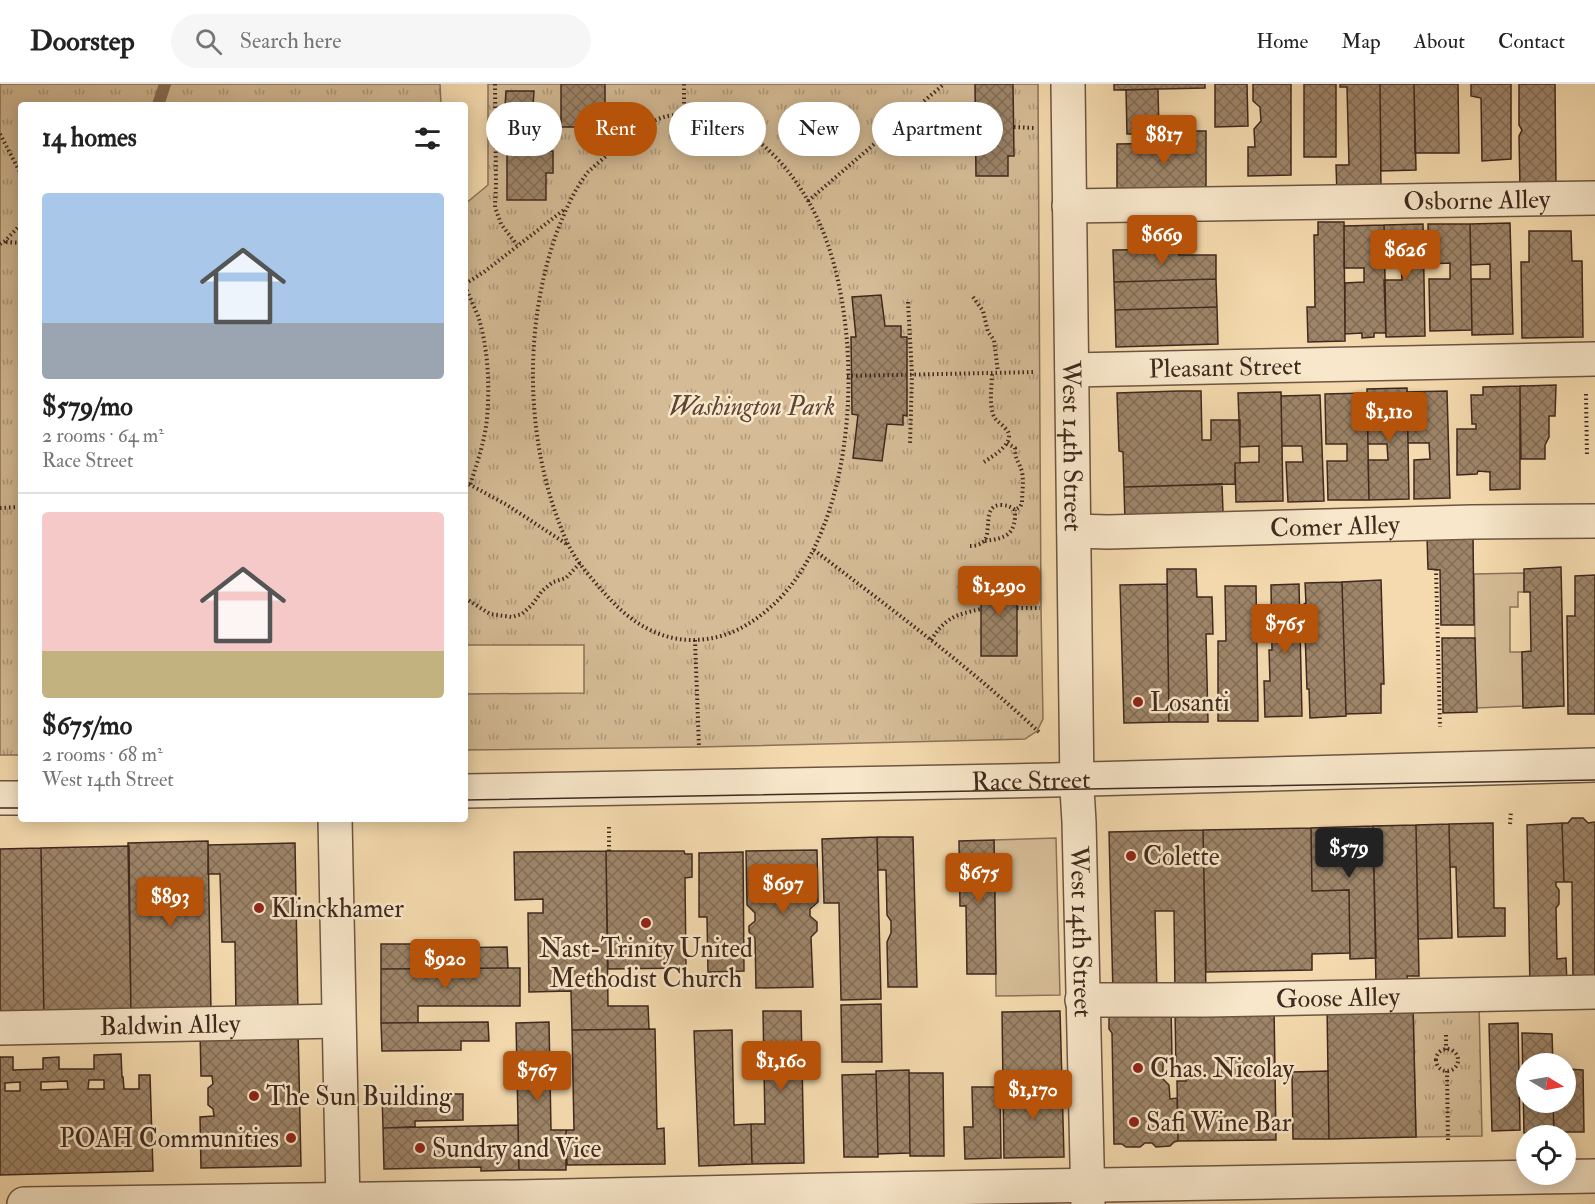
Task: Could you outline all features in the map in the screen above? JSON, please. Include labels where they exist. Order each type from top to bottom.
[{"type":"street","name":"West 14th Street","points":[[1068,84],[1078,779],[1087,1195]]},
{"type":"street","name":"Osborne Alley","points":[[1070,206],[1595,198]]},
{"type":"street","name":"Pleasant Street","points":[[1072,370],[1595,359]]},
{"type":"street","name":"Comer Alley","points":[[1074,531],[1595,521]]},
{"type":"street","name":"Race Street","points":[[468,791],[1078,779],[1595,765]]},
{"type":"street","points":[[0,798],[18,798]]},
{"type":"street","points":[[335,822],[343,1201]]},
{"type":"street","name":"Goose Alley","points":[[1082,1000],[1206,1000],[1595,992]]},
{"type":"street","name":"Baldwin Alley","points":[[0,1028],[338,1021]]},
{"type":"street","points":[[24,1204],[343,1201],[804,1190],[1087,1195],[1595,1176]]},
{"type":"path","points":[[495,84],[495,207],[501,224],[517,245]]},
{"type":"path","points":[[684,84],[684,102]]},
{"type":"path","points":[[922,102],[944,84]]},
{"type":"path","points":[[669,116],[642,128],[619,144],[588,172],[566,208],[549,253],[538,305],[533,386],[544,470],[568,545],[615,606],[653,632],[678,640],[712,639],[726,636],[748,626],[785,594],[814,550],[838,482],[848,416],[843,305],[829,249],[819,223],[790,174],[766,148]]},
{"type":"path","points":[[1014,128],[1038,128]]},
{"type":"path","points":[[0,134],[18,168]]},
{"type":"path","points":[[808,201],[872,146]]},
{"type":"path","points":[[468,283],[566,208]]},
{"type":"path","points":[[5,242],[18,227]]},
{"type":"path","points":[[0,244],[18,243]]},
{"type":"path","points":[[468,292],[478,317],[488,381],[487,419],[481,450],[470,485],[507,505],[568,545]]},
{"type":"path","points":[[973,297],[983,311],[988,332],[994,340],[998,372]]},
{"type":"path","points":[[908,302],[912,374],[910,445]]},
{"type":"path","points":[[984,462],[1007,443],[1009,433],[993,415],[992,372]]},
{"type":"path","points":[[848,376],[1040,372]]},
{"type":"path","points":[[1586,392],[1587,457]]},
{"type":"path","points":[[1007,443],[1015,448],[1015,455],[1021,469],[1022,503],[1015,510]]},
{"type":"path","points":[[985,541],[989,515],[993,507],[1004,505],[1015,510]]},
{"type":"path","points":[[0,508],[18,507]]},
{"type":"path","points":[[970,546],[1005,537],[1014,526],[1015,510]]},
{"type":"path","points":[[814,550],[931,640],[998,695],[1042,736]]},
{"type":"path","points":[[468,600],[490,614],[512,617],[522,614],[542,591],[553,582],[566,578],[580,563]]},
{"type":"path","points":[[1436,569],[1440,727]]},
{"type":"path","points":[[1017,609],[1041,608]]},
{"type":"path","points":[[931,640],[948,619],[981,609]]},
{"type":"path","points":[[695,640],[699,747]]},
{"type":"path","points":[[1510,824],[1511,811]]},
{"type":"path","points":[[609,827],[609,850]]},
{"type":"path","points":[[1446,1034],[1446,1050]]},
{"type":"path","points":[[1446,1050],[1456,1054],[1458,1060],[1454,1069],[1448,1071],[1440,1069],[1436,1063],[1439,1052],[1446,1050]]},
{"type":"path","points":[[1448,1071],[1448,1147]]},
{"type":"green space","points":[[0,84],[440,84],[441,102],[18,102],[18,755],[0,755]]},
{"type":"green space","name":"Washington Park","points":[[488,84],[1038,84],[1043,719],[1037,731],[1025,739],[468,750],[468,694],[584,693],[584,645],[468,645],[468,202],[488,185],[488,156],[562,156],[562,102],[488,102]]},
{"type":"green space","points":[[1524,573],[1524,592],[1518,592],[1518,607],[1510,607],[1510,652],[1522,652],[1523,706],[1476,708],[1474,574]]},
{"type":"green space","points":[[1056,838],[1060,995],[996,996],[994,840]]},
{"type":"green space","points":[[1479,1003],[1482,1136],[1416,1137],[1413,1004]]},
{"type":"building","points":[[561,84],[605,84],[605,102],[574,102],[574,127],[562,127]]},
{"type":"building","points":[[975,84],[1013,84],[1014,156],[1008,156],[1008,176],[976,176],[976,156],[1003,156],[1003,102],[975,102]]},
{"type":"building","points":[[1114,84],[1205,84],[1205,88],[1114,90]]},
{"type":"building","points":[[1215,84],[1247,84],[1248,126],[1215,127]]},
{"type":"building","points":[[1253,84],[1291,84],[1291,175],[1248,176],[1248,147],[1255,147],[1254,129],[1261,121],[1260,107],[1253,101]]},
{"type":"building","points":[[1304,84],[1336,84],[1336,157],[1304,157]]},
{"type":"building","points":[[1340,84],[1380,84],[1381,193],[1337,194],[1336,165],[1349,165],[1347,87],[1340,87]]},
{"type":"building","points":[[1380,84],[1414,84],[1416,170],[1381,171]]},
{"type":"building","points":[[1414,84],[1458,84],[1459,153],[1415,153]]},
{"type":"building","points":[[1471,84],[1511,84],[1511,159],[1482,161],[1481,98],[1471,96]]},
{"type":"building","points":[[1519,84],[1555,84],[1556,187],[1520,190],[1519,136],[1522,130],[1519,125]]},
{"type":"building","points":[[1158,89],[1159,134],[1127,134],[1126,90]]},
{"type":"building","points":[[506,91],[534,91],[533,102],[505,102]]},
{"type":"building","points":[[1170,131],[1206,131],[1206,194],[1117,194],[1117,144],[1170,143]]},
{"type":"building","points":[[507,156],[553,156],[553,173],[546,173],[546,200],[507,200]]},
{"type":"building","points":[[1318,222],[1344,222],[1345,341],[1308,342],[1307,307],[1315,307],[1314,235],[1318,235]]},
{"type":"building","points":[[1510,223],[1513,334],[1472,335],[1471,279],[1490,279],[1490,264],[1471,265],[1470,224]]},
{"type":"building","points":[[1423,224],[1425,336],[1386,337],[1384,280],[1402,280],[1401,264],[1385,265],[1384,225]]},
{"type":"building","points":[[1428,224],[1470,224],[1472,330],[1430,331],[1429,279],[1450,279],[1450,263],[1429,264]]},
{"type":"building","points":[[1384,225],[1386,333],[1374,333],[1374,337],[1362,338],[1362,333],[1345,334],[1345,283],[1364,282],[1364,268],[1344,268],[1344,226]]},
{"type":"building","points":[[1529,231],[1571,231],[1572,261],[1582,261],[1583,337],[1522,338],[1521,262],[1529,262]]},
{"type":"building","points":[[1178,249],[1179,255],[1216,255],[1216,279],[1114,282],[1113,250]]},
{"type":"building","points":[[1216,279],[1217,307],[1115,310],[1114,282]]},
{"type":"building","points":[[881,295],[885,326],[901,326],[901,337],[907,337],[907,416],[903,415],[903,425],[887,424],[882,461],[853,458],[858,415],[852,414],[851,337],[856,337],[852,297]]},
{"type":"building","points":[[1217,307],[1218,344],[1116,347],[1115,310]]},
{"type":"building","points":[[1556,385],[1555,416],[1549,416],[1549,437],[1545,445],[1545,459],[1521,459],[1520,386]]},
{"type":"building","points":[[1520,386],[1520,489],[1490,490],[1490,472],[1478,471],[1477,474],[1457,475],[1457,429],[1476,429],[1476,424],[1472,424],[1471,395],[1483,395],[1483,387]]},
{"type":"building","points":[[1407,388],[1409,499],[1369,500],[1368,460],[1388,460],[1387,444],[1368,444],[1367,389]]},
{"type":"building","points":[[1201,391],[1202,440],[1211,440],[1211,420],[1240,420],[1240,463],[1235,463],[1235,484],[1124,487],[1123,452],[1119,451],[1117,393]]},
{"type":"building","points":[[1447,391],[1450,498],[1414,499],[1414,460],[1430,459],[1429,443],[1408,443],[1407,392]]},
{"type":"building","points":[[1281,392],[1283,501],[1236,502],[1235,463],[1259,462],[1259,446],[1240,447],[1238,393]]},
{"type":"building","points":[[1367,393],[1369,500],[1328,500],[1327,461],[1347,461],[1347,444],[1326,444],[1325,394]]},
{"type":"building","points":[[1320,395],[1324,501],[1288,502],[1286,462],[1303,462],[1302,446],[1282,446],[1281,396]]},
{"type":"building","points":[[1222,484],[1223,512],[1197,513],[1197,519],[1125,521],[1124,487]]},
{"type":"building","points":[[1473,535],[1474,625],[1441,625],[1440,570],[1428,569],[1427,536]]},
{"type":"building","points":[[1561,567],[1564,706],[1523,708],[1522,652],[1531,651],[1530,592],[1524,592],[1524,569]]},
{"type":"building","points":[[1167,569],[1196,569],[1197,597],[1212,597],[1213,634],[1206,634],[1208,722],[1169,722]]},
{"type":"building","points":[[1595,575],[1595,714],[1568,714],[1567,616],[1575,616],[1575,576]]},
{"type":"building","points":[[997,576],[1014,576],[1014,587],[1017,587],[1017,656],[981,656],[981,579],[997,579]]},
{"type":"building","points":[[1381,580],[1384,684],[1381,684],[1381,713],[1346,714],[1342,582]]},
{"type":"building","points":[[1342,582],[1346,716],[1310,718],[1309,689],[1307,689],[1305,583]]},
{"type":"building","points":[[1167,584],[1169,722],[1124,723],[1120,585]]},
{"type":"building","points":[[1299,584],[1302,716],[1265,717],[1264,681],[1270,681],[1269,650],[1272,650],[1271,585]]},
{"type":"building","points":[[1225,586],[1256,586],[1258,721],[1218,721],[1218,641],[1226,641]]},
{"type":"building","points":[[1442,638],[1475,638],[1477,712],[1443,713]]},
{"type":"building","points":[[1572,818],[1583,818],[1588,823],[1595,822],[1595,984],[1573,985],[1572,882],[1564,882],[1562,823],[1568,823]]},
{"type":"building","points":[[1493,823],[1494,908],[1505,908],[1505,936],[1458,937],[1456,867],[1450,867],[1449,824]]},
{"type":"building","points":[[1562,823],[1564,882],[1556,882],[1559,890],[1559,904],[1556,908],[1557,959],[1566,958],[1567,987],[1530,987],[1527,825]]},
{"type":"building","points":[[1449,824],[1452,938],[1418,939],[1416,825]]},
{"type":"building","points":[[1416,825],[1419,976],[1407,976],[1408,984],[1376,985],[1373,826]]},
{"type":"building","points":[[1373,826],[1376,958],[1350,959],[1349,890],[1312,891],[1311,828]]},
{"type":"building","points":[[1311,828],[1312,891],[1349,890],[1350,953],[1312,954],[1312,970],[1206,972],[1203,830]]},
{"type":"building","points":[[1203,830],[1206,993],[1175,993],[1174,911],[1155,911],[1157,993],[1113,994],[1109,832]]},
{"type":"building","points":[[877,837],[913,837],[917,987],[888,987],[887,942],[891,933],[891,921],[887,915],[886,870],[878,870]]},
{"type":"building","points":[[877,837],[881,999],[841,1000],[839,903],[824,903],[822,839]]},
{"type":"building","points":[[994,840],[996,974],[967,974],[966,906],[960,906],[959,841]]},
{"type":"building","points":[[208,841],[211,1012],[131,1014],[128,843]]},
{"type":"building","name":"Klinckhamer","points":[[295,843],[298,1014],[236,1016],[235,942],[222,942],[220,874],[208,874],[208,845]]},
{"type":"building","points":[[129,846],[131,1018],[44,1019],[41,848]]},
{"type":"building","points":[[41,848],[44,1019],[0,1020],[0,849]]},
{"type":"building","points":[[817,850],[818,902],[810,909],[810,916],[817,922],[817,931],[811,937],[813,987],[756,988],[755,938],[749,932],[749,926],[755,921],[755,913],[747,905],[746,851]]},
{"type":"building","name":"Nast-Trinity United Methodist Church","points":[[606,851],[684,851],[685,854],[692,854],[692,877],[685,878],[686,968],[608,969]]},
{"type":"building","points":[[606,851],[608,1006],[648,1006],[649,1029],[572,1030],[571,991],[529,992],[528,913],[543,913],[543,899],[515,900],[514,852]]},
{"type":"building","points":[[743,852],[744,971],[708,972],[707,917],[699,917],[699,853]]},
{"type":"building","points":[[381,944],[439,944],[439,948],[507,947],[508,968],[381,969]]},
{"type":"building","points":[[520,968],[520,1006],[418,1006],[418,1023],[381,1023],[381,969]]},
{"type":"building","points":[[881,1004],[882,1062],[842,1062],[841,1005]]},
{"type":"building","points":[[1413,1004],[1416,1137],[1329,1139],[1327,1006]]},
{"type":"building","name":"Chas. Nicolay","points":[[1171,1005],[1172,1057],[1163,1058],[1163,1079],[1169,1085],[1170,1099],[1177,1098],[1178,1141],[1170,1146],[1156,1147],[1152,1143],[1145,1143],[1140,1147],[1114,1144],[1112,1033],[1109,1029],[1109,1014]]},
{"type":"building","points":[[1274,1006],[1276,1140],[1178,1141],[1177,1081],[1186,1081],[1186,1071],[1176,1071],[1175,1008]]},
{"type":"building","points":[[763,1011],[801,1011],[804,1163],[752,1164],[751,1124],[765,1124]]},
{"type":"building","points":[[1060,1011],[1062,1083],[1003,1085],[1002,1012]]},
{"type":"building","points":[[488,1022],[489,1041],[461,1041],[461,1050],[382,1051],[381,1023]]},
{"type":"building","points":[[549,1022],[551,1130],[566,1130],[566,1170],[519,1170],[516,1023]]},
{"type":"building","points":[[1518,1023],[1516,1113],[1520,1113],[1520,1125],[1516,1125],[1516,1130],[1492,1131],[1489,1024]]},
{"type":"building","name":"The Sun Building","points":[[298,1028],[301,1166],[201,1168],[200,1117],[214,1116],[213,1109],[208,1105],[208,1088],[213,1084],[212,1076],[201,1076],[200,1031]]},
{"type":"building","points":[[655,1029],[657,1129],[664,1128],[665,1164],[567,1165],[566,1130],[574,1130],[572,1030]]},
{"type":"building","points":[[732,1030],[734,1125],[751,1124],[752,1164],[699,1166],[694,1031]]},
{"type":"building","points":[[1522,1033],[1552,1034],[1553,1053],[1522,1053]]},
{"type":"building","points":[[121,1054],[124,1089],[139,1089],[139,1075],[150,1075],[153,1171],[0,1175],[0,1057],[13,1057],[13,1070],[43,1069],[43,1058],[59,1057],[59,1069],[94,1069],[94,1055]],"holes":[[[89,1080],[104,1080],[104,1089],[88,1089]],[[67,1081],[68,1089],[41,1090],[41,1082]],[[20,1082],[20,1091],[5,1091],[5,1083]]]},
{"type":"building","points":[[909,1070],[910,1153],[878,1154],[876,1071]]},
{"type":"building","points":[[1576,1070],[1583,1070],[1584,1132],[1576,1132],[1576,1125],[1554,1125],[1553,1113],[1576,1113]]},
{"type":"building","points":[[1328,1071],[1329,1139],[1293,1139],[1292,1072]]},
{"type":"building","points":[[909,1073],[943,1073],[944,1156],[910,1156]]},
{"type":"building","points":[[876,1074],[878,1157],[844,1157],[842,1075]]},
{"type":"building","points":[[1062,1083],[1064,1157],[1004,1158],[1003,1085]]},
{"type":"building","points":[[972,1087],[1000,1087],[1001,1158],[965,1159],[964,1127],[973,1127]]},
{"type":"building","points":[[382,1094],[463,1094],[463,1120],[415,1121],[415,1127],[383,1128]]},
{"type":"building","points":[[1524,1113],[1553,1113],[1554,1125],[1524,1125]]},
{"type":"building","points":[[518,1125],[519,1170],[481,1171],[481,1167],[384,1169],[383,1128]]},
{"type":"waterway","points":[[159,102],[165,84]]},
{"type":"tram line","points":[[468,800],[1595,780]]},
{"type":"tram line","points":[[0,808],[18,808]]},
{"type":"place","name":"Losanti","points":[[1138,702]]},
{"type":"place","name":"Colette","points":[[1131,856]]},
{"type":"place","name":"Klinckhamer","points":[[259,908]]},
{"type":"place","name":"Nast-Trinity United Methodist Church","points":[[646,923]]},
{"type":"place","name":"Chas. Nicolay","points":[[1138,1068]]},
{"type":"place","name":"The Sun Building","points":[[254,1096]]},
{"type":"place","name":"Safi Wine Bar","points":[[1134,1122]]},
{"type":"place","name":"POAH Communities","points":[[291,1138]]},
{"type":"place","name":"Sundry and Vice","points":[[420,1148]]}]
